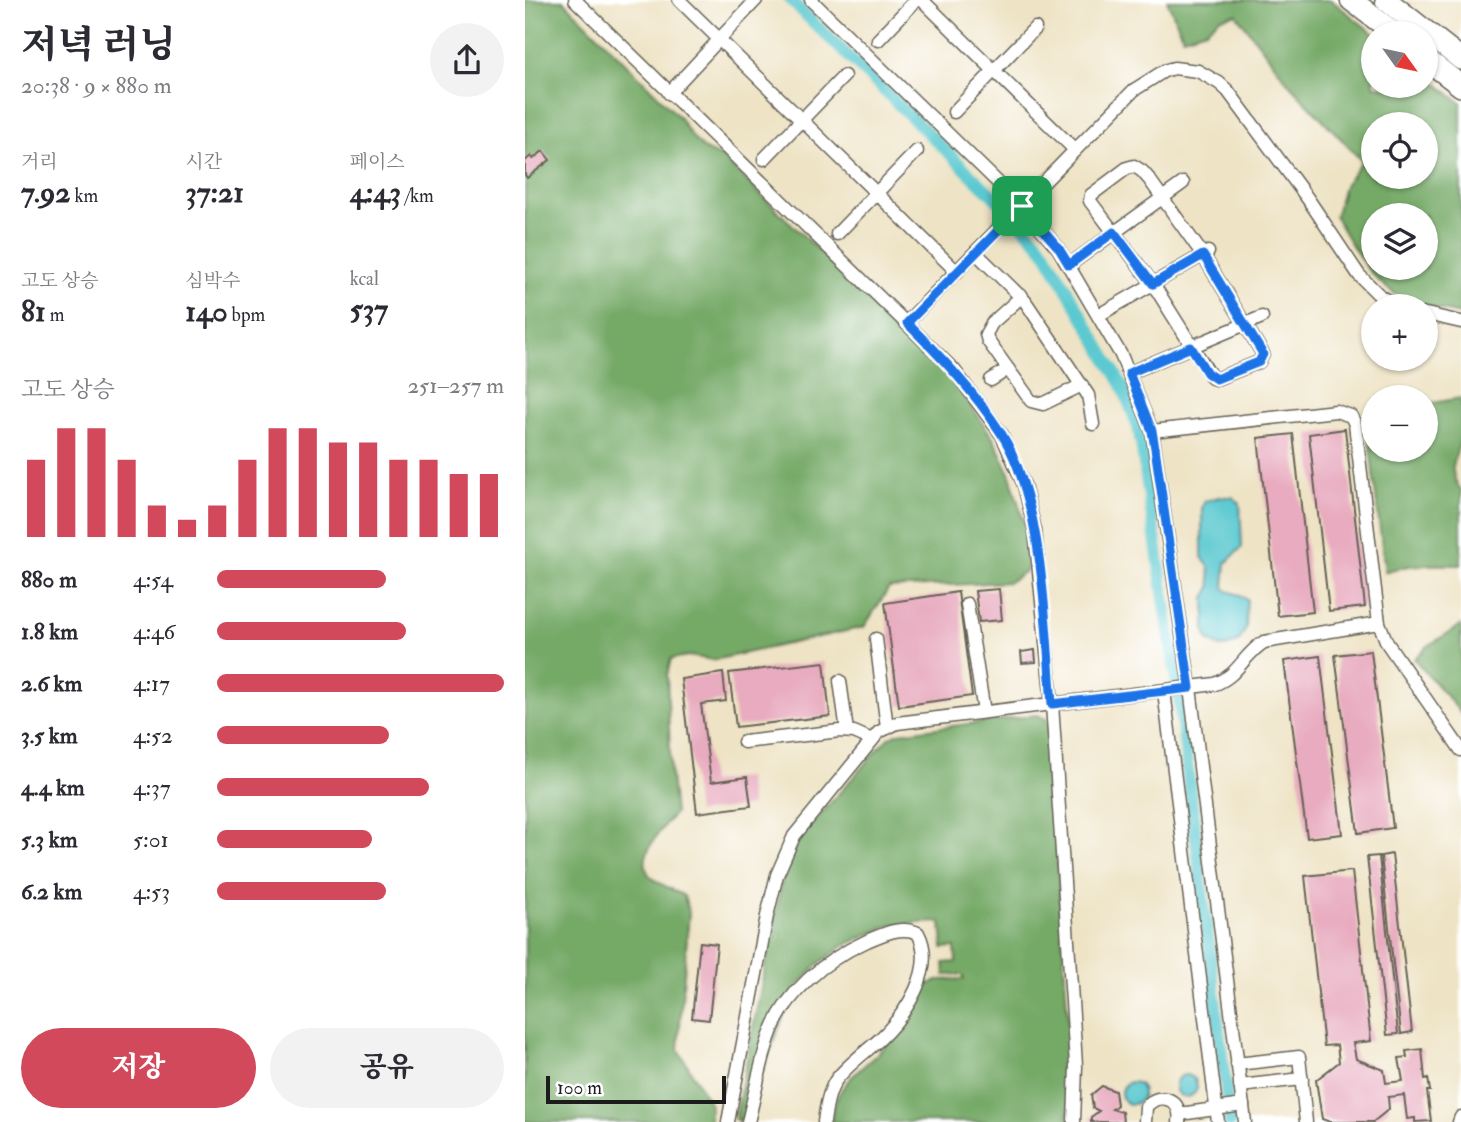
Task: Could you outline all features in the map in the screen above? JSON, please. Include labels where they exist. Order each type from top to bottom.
[{"type":"highway","points":[[1351,0],[1378,21]]},
{"type":"highway","points":[[1387,0],[1461,59]]},
{"type":"highway","points":[[1439,69],[1461,86]]},
{"type":"street","points":[[575,0],[954,370],[1002,435],[1024,485],[1035,530],[1052,704],[1076,1066],[1074,1122]]},
{"type":"street","points":[[679,0],[957,272]]},
{"type":"street","points":[[669,93],[756,0]]},
{"type":"street","points":[[811,0],[1058,247],[1099,315],[1129,373],[1152,431],[1178,689],[1229,1106],[1245,1122]]},
{"type":"street","points":[[878,40],[916,0]]},
{"type":"street","points":[[922,0],[1075,150]]},
{"type":"street","points":[[954,112],[1035,28]]},
{"type":"street","points":[[907,323],[1134,90],[1164,71],[1187,68],[1210,76],[1228,91],[1308,199],[1359,275],[1378,294]]},
{"type":"street","points":[[764,159],[844,76]]},
{"type":"street","points":[[837,234],[916,151]]},
{"type":"street","points":[[1134,166],[1142,171],[1162,198],[1207,253],[1263,354],[1259,362],[1216,379],[1207,373],[1153,284],[1089,198],[1127,168],[1134,166]]},
{"type":"street","points":[[1069,265],[1183,183]]},
{"type":"street","points":[[976,253],[1022,296],[1091,402],[1093,424]]},
{"type":"street","points":[[1099,315],[1207,253]]},
{"type":"street","points":[[1022,296],[992,323],[986,334],[1027,398],[1037,404],[1044,404],[1081,385]]},
{"type":"street","points":[[1129,373],[1262,317]]},
{"type":"street","points":[[1438,317],[1461,322]]},
{"type":"street","points":[[991,380],[1008,369]]},
{"type":"street","points":[[1152,431],[1336,411],[1350,416],[1355,425],[1379,623],[1387,643],[1461,750]]},
{"type":"street","points":[[967,604],[984,712]]},
{"type":"street","points":[[728,1122],[777,874],[795,836],[872,740],[887,728],[897,723],[1178,689],[1226,680],[1256,646],[1264,642],[1379,623]]},
{"type":"street","points":[[876,639],[887,728]]},
{"type":"street","points":[[840,681],[847,732]]},
{"type":"street","points":[[1178,689],[1240,1086],[1219,1122]]},
{"type":"street","points":[[744,742],[847,732],[872,740]]},
{"type":"street","points":[[748,1122],[769,1037],[778,1018],[804,985],[841,952],[902,929],[918,933],[924,964],[918,983],[904,1009],[882,1037],[838,1079],[827,1103],[824,1122]]},
{"type":"street","points":[[1237,1064],[1299,1057],[1305,1122]]},
{"type":"street","points":[[1240,1086],[1301,1079]]},
{"type":"street","points":[[1145,1122],[1146,1107],[1160,1098],[1171,1100],[1180,1118],[1229,1106]]},
{"type":"street","points":[[1459,1122],[1461,1117]]},
{"type":"green space","points":[[525,0],[563,0],[680,118],[697,142],[722,157],[954,381],[993,438],[1008,469],[1025,525],[1027,570],[1009,582],[889,588],[864,627],[714,660],[688,656],[671,659],[667,675],[675,813],[652,842],[646,868],[653,879],[684,896],[689,913],[678,1049],[710,1104],[710,1122],[525,1122]]},
{"type":"green space","points":[[1167,0],[1331,0],[1361,24],[1361,98],[1439,98],[1439,85],[1461,103],[1461,314],[1438,309],[1438,294],[1396,294],[1378,280],[1438,280],[1438,203],[1361,203],[1361,259],[1335,217],[1344,186],[1361,162],[1361,189],[1438,189],[1438,112],[1361,112],[1361,160],[1290,85],[1236,14],[1220,18],[1206,30],[1183,37]]},
{"type":"green space","points":[[1461,398],[1461,437],[1453,469],[1461,490],[1461,565],[1414,565],[1385,572],[1372,462],[1438,462],[1438,402]]},
{"type":"green space","points":[[1461,625],[1461,713],[1414,659],[1428,646]]},
{"type":"green space","points":[[1037,715],[1048,723],[1071,1067],[1068,1122],[831,1122],[843,1088],[889,1041],[926,985],[940,980],[964,979],[963,975],[945,975],[944,963],[956,962],[955,947],[943,948],[941,922],[893,924],[843,946],[817,965],[794,990],[743,1121],[735,1120],[781,885],[790,858],[802,835],[888,738],[898,733]]},
{"type":"water","points":[[1232,497],[1240,503],[1242,547],[1226,563],[1224,587],[1247,600],[1246,629],[1238,642],[1220,647],[1208,640],[1205,631],[1205,598],[1211,587],[1209,567],[1202,557],[1202,508],[1205,501]]},
{"type":"water","points":[[1186,1075],[1194,1078],[1197,1086],[1194,1094],[1186,1097],[1178,1094],[1175,1086],[1178,1078]]},
{"type":"water","points":[[1132,1082],[1140,1085],[1143,1093],[1140,1101],[1132,1104],[1124,1101],[1121,1093],[1124,1085]]},
{"type":"building","points":[[543,151],[550,160],[527,178],[525,161],[531,156],[533,159]]},
{"type":"building","points":[[1345,429],[1365,607],[1329,611],[1309,434]]},
{"type":"building","points":[[1293,434],[1313,612],[1278,616],[1258,438]]},
{"type":"building","points":[[999,589],[1002,620],[979,622],[975,591]]},
{"type":"building","points":[[958,592],[972,696],[899,706],[885,603]]},
{"type":"building","points":[[1035,650],[1036,662],[1022,663],[1021,652]]},
{"type":"building","points":[[1371,651],[1393,828],[1358,833],[1335,655]]},
{"type":"building","points":[[1320,656],[1342,834],[1307,838],[1284,661]]},
{"type":"building","points":[[824,662],[830,716],[736,727],[729,673]]},
{"type":"building","points":[[723,673],[726,701],[701,704],[711,782],[747,777],[751,806],[697,813],[681,679]]},
{"type":"building","points":[[1392,854],[1412,1032],[1401,1034],[1381,856]]},
{"type":"building","points":[[1379,856],[1398,1034],[1387,1035],[1367,857]]},
{"type":"building","points":[[1352,871],[1371,1041],[1353,1043],[1356,1059],[1384,1070],[1386,1083],[1403,1081],[1399,1058],[1407,1057],[1406,1051],[1422,1049],[1425,1079],[1428,1078],[1430,1091],[1427,1091],[1431,1121],[1415,1122],[1415,1118],[1407,1119],[1404,1095],[1388,1097],[1389,1109],[1373,1122],[1330,1122],[1322,1119],[1316,1080],[1339,1062],[1337,1045],[1324,1046],[1305,876]]},
{"type":"building","points":[[700,942],[717,944],[709,1020],[692,1018]]},
{"type":"building","points":[[1102,1086],[1115,1091],[1117,1105],[1112,1109],[1122,1112],[1123,1122],[1091,1122],[1091,1117],[1099,1111],[1093,1108],[1091,1095]]},
{"type":"waterway","points":[[790,0],[1019,221],[1044,250],[1122,385],[1138,427],[1141,443],[1179,699],[1230,1122]]},
{"type":"route","points":[[1022,206],[1058,247],[1069,265],[1114,232],[1153,284],[1203,255],[1263,354],[1259,362],[1216,379],[1207,373],[1191,347],[1129,373],[1152,431],[1190,688],[1052,704],[1035,530],[1024,485],[1002,435],[977,399],[954,370],[907,323],[1022,206]]}]
